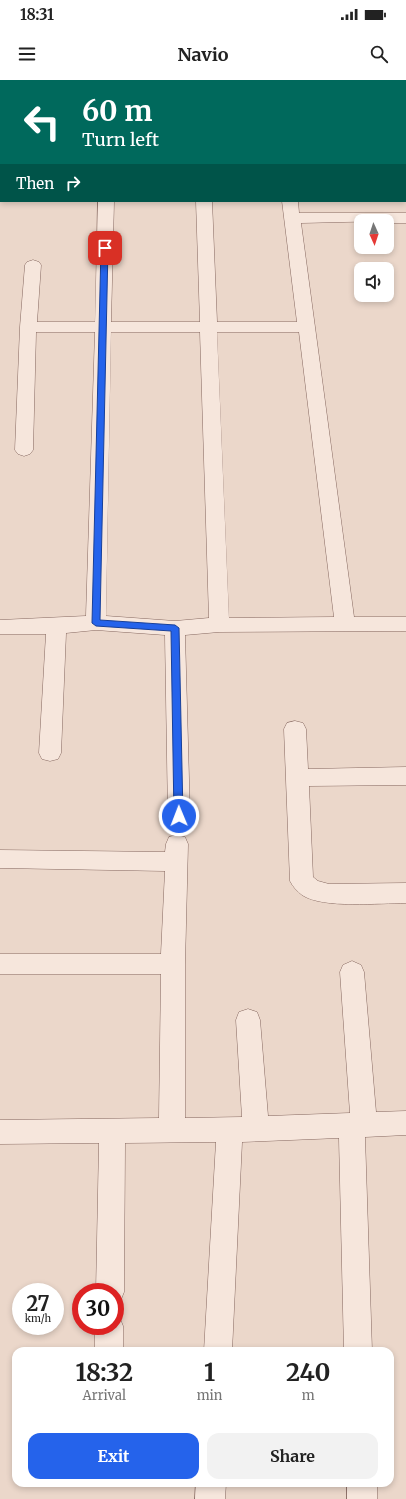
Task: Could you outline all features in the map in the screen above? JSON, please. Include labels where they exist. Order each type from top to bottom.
[{"type":"street","points":[[96,623],[106,202]]},
{"type":"street","points":[[204,202],[219,625]]},
{"type":"street","points":[[345,623],[291,209],[406,218]]},
{"type":"street","points":[[24,450],[28,327],[32,265]]},
{"type":"street","points":[[28,327],[306,327]]},
{"type":"street","points":[[0,627],[56,626],[96,623],[175,628],[219,625],[345,623],[406,624]]},
{"type":"street","points":[[50,753],[56,626]]},
{"type":"street","points":[[175,628],[179,816]]},
{"type":"street","points":[[295,729],[302,882],[311,889],[329,894],[406,893]]},
{"type":"street","points":[[298,778],[406,776]]},
{"type":"street","points":[[0,859],[176,853],[173,964],[172,1130]]},
{"type":"street","points":[[0,964],[173,964]]},
{"type":"street","points":[[352,972],[358,1125],[358,1347]]},
{"type":"street","points":[[248,1020],[256,1128]]},
{"type":"street","points":[[0,1132],[230,1130],[406,1123]]},
{"type":"street","points":[[110,1283],[112,1130]]},
{"type":"street","points":[[218,1347],[230,1130]]},
{"type":"street","points":[[109,1335],[109,1347]]},
{"type":"street","points":[[210,1499],[211,1487]]},
{"type":"street","points":[[362,1487],[362,1499]]},
{"type":"route","points":[[105,248],[96,623],[175,628],[179,816]]}]
